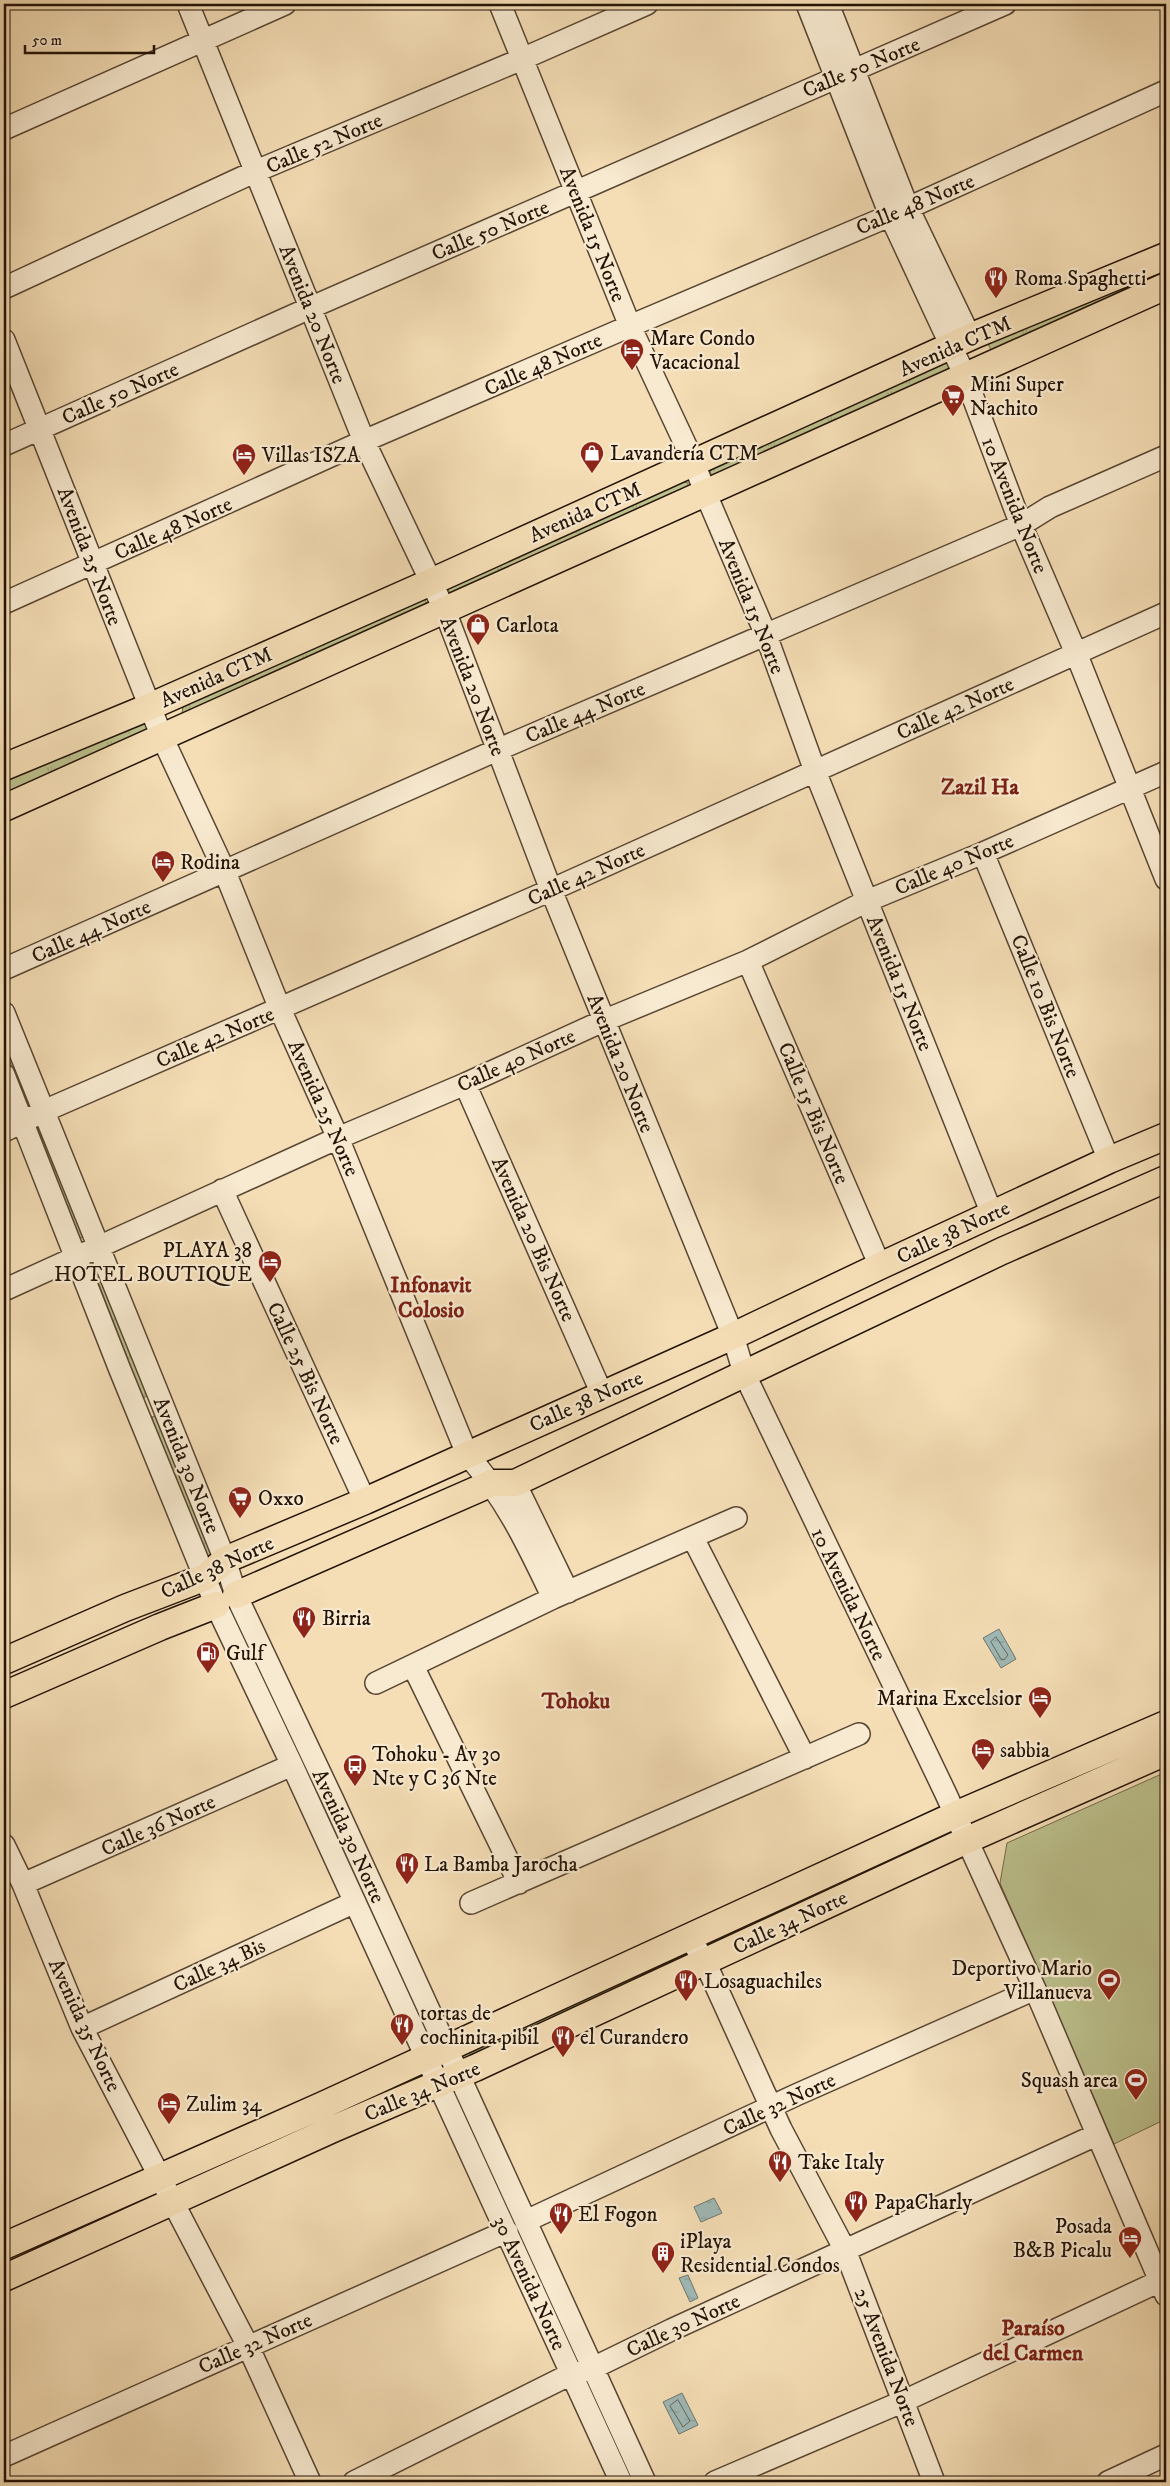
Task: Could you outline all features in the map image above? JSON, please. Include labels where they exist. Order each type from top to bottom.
[{"type":"main road","name":"Avenida CTM","points":[[4,767],[149,707],[432,582],[960,343],[1166,256]]},
{"type":"main road","name":"Avenida CTM","points":[[4,808],[1166,286]]},
{"type":"main road","name":"Calle 38 Norte","points":[[4,1661],[125,1608],[206,1577],[225,1560],[364,1501],[733,1336],[992,1214],[1166,1136]]},
{"type":"main road","name":"Calle 38 Norte","points":[[4,1695],[160,1627],[503,1483],[744,1373],[1002,1251],[1166,1179]]},
{"type":"main road","points":[[992,1214],[1002,1251]]},
{"type":"main road","name":"Calle 34 Norte","points":[[4,2246],[436,2054],[955,1815],[1166,1724]]},
{"type":"main road","name":"Calle 34 Norte","points":[[4,2278],[333,2129],[448,2080],[967,1840],[1166,1752]]},
{"type":"street","name":"Avenida 20 Norte","points":[[188,4],[254,172],[312,307],[364,442],[445,611],[603,1021],[733,1336],[744,1373]]},
{"type":"street","points":[[4,129],[285,4]]},
{"type":"street","name":"Avenida 15 Norte","points":[[500,4],[630,326],[694,463],[704,492],[766,635],[815,771],[992,1214]]},
{"type":"street","name":"Calle 52 Norte","points":[[4,288],[254,172],[647,4]]},
{"type":"street","points":[[807,4],[845,74]]},
{"type":"street","points":[[828,4],[845,74]]},
{"type":"street","name":"Calle 50 Norte","points":[[4,445],[312,307],[1005,4]]},
{"type":"street","name":"10 Avenida Norte","points":[[845,74],[899,212],[975,372],[1021,525],[1076,653],[1138,784],[1166,879]]},
{"type":"street","name":"Calle 48 Norte","points":[[4,603],[364,442],[630,326],[899,212],[1166,91]]},
{"type":"street","name":"Avenida 25 Norte","points":[[4,340],[94,563],[149,707],[225,872],[280,1009],[338,1138],[467,1454],[503,1483],[525,1538],[560,1595]]},
{"type":"street","name":"Calle 44 Norte","points":[[4,969],[497,750],[1021,525],[1044,510],[1166,456]]},
{"type":"street","name":"Calle 42 Norte","points":[[4,1131],[44,1111],[551,890],[1166,613]]},
{"type":"street","name":"Calle 40 Norte","points":[[4,1290],[338,1138],[465,1084],[603,1021],[748,961],[867,901],[983,853],[1166,772]]},
{"type":"street","name":"Calle 10 Bis Norte","points":[[983,853],[1109,1160]]},
{"type":"street","name":"Calle 15 Bis Norte","points":[[748,961],[880,1266]]},
{"type":"street","name":"Avenida 30 Norte","points":[[4,1013],[225,1560],[226,1600],[292,1765],[355,1902],[436,2054]]},
{"type":"street","name":"Avenida 30 Norte","points":[[4,1075],[75,1257],[206,1577],[226,1600],[333,1800],[448,2080]]},
{"type":"street","name":"Avenida 20 Bis Norte","points":[[465,1084],[602,1394]]},
{"type":"street","name":"Calle 25 Bis Norte","points":[[222,1190],[364,1501]]},
{"type":"street","name":"10 Avenida Norte","points":[[744,1373],[955,1815]]},
{"type":"street","points":[[376,1683],[560,1595],[736,1518]]},
{"type":"street","points":[[693,1538],[805,1758]]},
{"type":"street","points":[[413,1666],[519,1883]]},
{"type":"street","points":[[471,1903],[859,1734]]},
{"type":"street","name":"Calle 36 Norte","points":[[23,1884],[292,1765]]},
{"type":"street","points":[[715,2482],[1163,2288],[1035,1989],[955,1815]]},
{"type":"street","name":"Avenida 35 Norte","points":[[4,1844],[23,1884],[82,2028],[162,2177],[173,2202],[248,2346],[310,2482]]},
{"type":"street","name":"Calle 34 Bis","points":[[82,2028],[355,1902]]},
{"type":"street","name":"25 Avenida Norte","points":[[690,1938],[705,1962],[771,2108],[846,2250],[934,2482]]},
{"type":"street","name":"Calle 32 Norte","points":[[526,2221],[1035,1989]]},
{"type":"street","name":"30 Avenida Norte","points":[[448,2080],[526,2221]]},
{"type":"street","name":"30 Avenida Norte","points":[[448,2080],[506,2231],[620,2482]]},
{"type":"street","name":"Calle 30 Norte","points":[[354,2482],[571,2374],[593,2368],[1096,2135]]},
{"type":"street","points":[[526,2221],[645,2482]]},
{"type":"street","name":"Calle 32 Norte","points":[[4,2456],[506,2231]]},
{"type":"street","points":[[1108,2482],[1166,2455]]},
{"type":"green space","points":[[1166,265],[1166,276],[992,352],[987,342]]},
{"type":"green space","points":[[944,362],[950,365],[952,371],[712,477],[710,471],[714,464]]},
{"type":"green space","points":[[682,481],[688,483],[688,489],[450,594],[447,587]]},
{"type":"green space","points":[[424,597],[427,605],[182,715],[183,705]]},
{"type":"green space","points":[[144,721],[152,728],[4,795],[4,781]]},
{"type":"green space","points":[[4,1038],[30,1101],[28,1105],[4,1048]]},
{"type":"green space","points":[[41,1131],[84,1237],[80,1238],[38,1132]]},
{"type":"green space","points":[[95,1266],[142,1382],[147,1396],[143,1398],[93,1269]]},
{"type":"green space","points":[[153,1416],[156,1418],[212,1554],[208,1556],[152,1419]]},
{"type":"green space","points":[[234,1611],[433,2040],[431,2044],[232,1615]]},
{"type":"green space","name":"Deportivo Mario Villanueva","points":[[1166,1772],[1166,2119],[1114,2144],[1000,1883],[1007,1843]]},
{"type":"green space","points":[[943,1832],[947,1833],[946,1838],[714,1947],[710,1944],[714,1938]]},
{"type":"green space","points":[[684,1952],[687,1954],[686,1959],[459,2065],[456,2058],[551,2011]]},
{"type":"green space","points":[[454,2092],[457,2094],[574,2351],[454,2096]]},
{"type":"green space","points":[[156,2192],[154,2198],[4,2266],[4,2257]]},
{"type":"water","points":[[999,1629],[1016,1659],[1001,1668],[983,1638]]},
{"type":"water","points":[[714,2198],[722,2213],[701,2222],[694,2207]]},
{"type":"water","points":[[688,2275],[698,2298],[690,2302],[679,2278]]},
{"type":"water","points":[[682,2393],[698,2425],[679,2434],[663,2402]]},
{"type":"place","name":"Roma Spaghetti","points":[[996,299]]},
{"type":"place","name":"Mare Condo Vacacional","points":[[632,371]]},
{"type":"place","name":"Mini Super Nachito","points":[[953,417]]},
{"type":"place","name":"Lavandería CTM","points":[[592,474]]},
{"type":"place","name":"Villas ISZA","points":[[244,476]]},
{"type":"place","name":"Carlota","points":[[478,646]]},
{"type":"place","name":"Rodina","points":[[163,883]]},
{"type":"place","name":"PLAYA 38 HOTEL BOUTIQUE","points":[[270,1283]]},
{"type":"place","name":"Oxxo","points":[[240,1519]]},
{"type":"place","name":"Birria","points":[[304,1639]]},
{"type":"place","name":"Gulf","points":[[208,1674]]},
{"type":"place","name":"Marina Excelsior","points":[[1040,1719]]},
{"type":"place","name":"sabbia","points":[[983,1771]]},
{"type":"place","name":"Tohoku - Av 30 Nte y C 36 Nte","points":[[355,1787]]},
{"type":"place","name":"La Bamba Jarocha","points":[[407,1885]]},
{"type":"place","name":"Deportivo Mario Villanueva","points":[[1109,2001]]},
{"type":"place","name":"Losaguachiles","points":[[686,2002]]},
{"type":"place","name":"tortas de cochinita pibil","points":[[402,2046]]},
{"type":"place","name":"el Curandero","points":[[563,2058]]},
{"type":"place","name":"Squash area","points":[[1136,2101]]},
{"type":"place","name":"Zulim 34","points":[[169,2125]]},
{"type":"place","name":"Take Italy","points":[[780,2183]]},
{"type":"place","name":"PapaCharly","points":[[856,2223]]},
{"type":"place","name":"El Fogon","points":[[561,2235]]},
{"type":"place","name":"Posada B&B Picalu","points":[[1130,2259]]},
{"type":"place","name":"iPlaya Residential Condos","points":[[663,2274]]},
{"type":"district","name":"Zazil Ha","points":[[980,786]]},
{"type":"district","name":"Infonavit Colosio","points":[[431,1296]]},
{"type":"district","name":"Tohoku","points":[[576,1700]]},
{"type":"district","name":"Paraíso del Carmen","points":[[1033,2340]]}]
